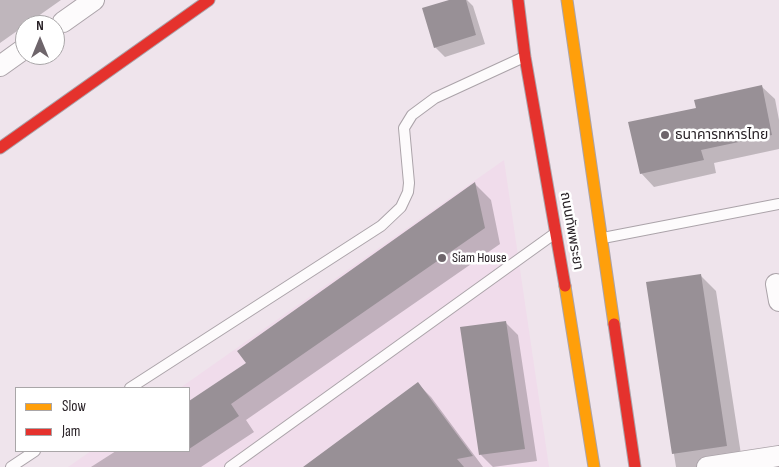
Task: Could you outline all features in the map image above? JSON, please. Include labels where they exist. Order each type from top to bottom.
[{"type":"main road","points":[[0,148],[209,0]]},
{"type":"main road","name":"ถนนทัพพระยา","points":[[518,0],[525,57],[557,232],[594,467]]},
{"type":"main road","name":"ถนนทัพพระยา","points":[[567,0],[600,239],[635,467]]},
{"type":"street","points":[[65,21],[94,0]]},
{"type":"street","points":[[0,66],[15,55]]},
{"type":"street","points":[[707,467],[779,456]]},
{"type":"lane","points":[[132,387],[381,226],[400,207],[408,192],[409,183],[404,128],[412,115],[435,98],[525,57]]},
{"type":"lane","points":[[600,239],[779,204]]},
{"type":"lane","points":[[230,467],[557,232]]},
{"type":"lane","points":[[11,467],[34,452]]},
{"type":"shaded area","points":[[504,160],[549,467],[68,467],[90,452],[190,452],[190,387],[181,387]]},
{"type":"building","points":[[449,0],[466,0],[476,35],[434,48],[422,8]]},
{"type":"building","points":[[762,85],[772,135],[701,150],[704,160],[640,174],[628,122],[696,108],[694,100]]},
{"type":"building","points":[[475,182],[485,228],[231,404],[239,416],[190,448],[190,400],[246,363],[237,351]]},
{"type":"building","points":[[701,274],[727,446],[672,454],[646,282]]},
{"type":"building","points":[[506,321],[525,449],[479,455],[460,327]]},
{"type":"building","points":[[418,382],[473,456],[457,459],[464,467],[303,467]]},
{"type":"traffic: slow","points":[[567,0],[614,324]]},
{"type":"traffic: slow","points":[[565,286],[594,467]]},
{"type":"traffic: jam","points":[[0,148],[209,0]]},
{"type":"traffic: jam","points":[[518,0],[525,57],[565,286]]},
{"type":"traffic: jam","points":[[614,324],[635,467]]},
{"type":"place","name":"ธนาคารทหารไทย","points":[[665,135]]},
{"type":"place","name":"Siam House","points":[[442,258]]}]
